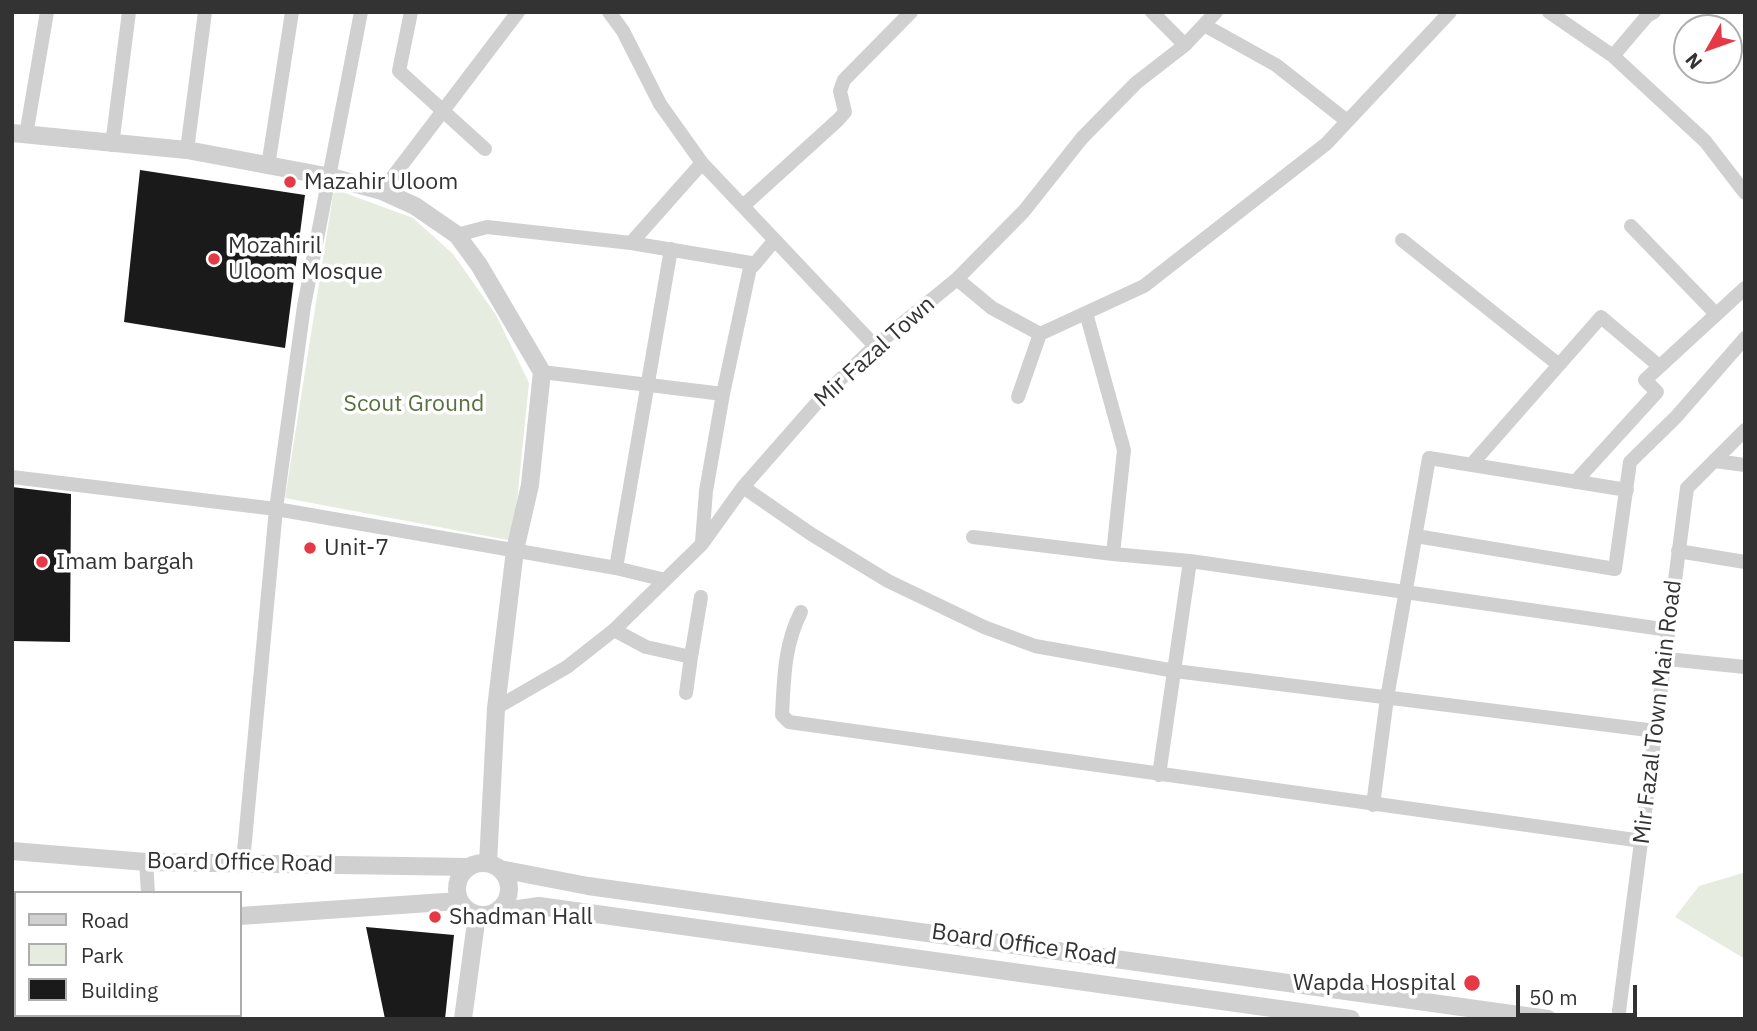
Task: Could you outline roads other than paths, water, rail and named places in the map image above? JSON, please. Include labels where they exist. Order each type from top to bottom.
[{"type":"street","points":[[47,12],[19,134],[112,145],[187,150],[331,177],[382,191],[415,206],[457,235],[503,305],[542,372],[530,485],[515,550],[496,708],[494,866]]},
{"type":"street","points":[[112,145],[129,12]]},
{"type":"street","points":[[187,150],[205,12]]},
{"type":"street","points":[[268,166],[292,12]]},
{"type":"street","points":[[243,862],[276,509],[304,306],[361,12]]},
{"type":"street","points":[[411,12],[399,71],[485,149]]},
{"type":"street","points":[[382,191],[519,12]]},
{"type":"street","points":[[609,12],[623,31],[660,104],[702,163],[875,345]]},
{"type":"street","points":[[743,205],[838,120],[845,111],[840,91],[844,80],[911,12]]},
{"type":"street","points":[[1152,12],[1185,46]]},
{"type":"street","name":"Mir Fazal Town","points":[[496,708],[567,667],[614,631],[702,544],[743,487],[822,397],[875,345],[957,279],[1024,211],[1082,138],[1136,83],[1185,46],[1216,12]]},
{"type":"street","points":[[1018,397],[1040,334],[1144,286],[1326,144],[1450,12]]},
{"type":"street","points":[[1549,12],[1614,56],[1705,141],[1745,193]]},
{"type":"street","points":[[1614,56],[1647,16],[1654,12]]},
{"type":"street","points":[[1204,25],[1276,65],[1347,121]]},
{"type":"street","points":[[631,243],[702,163]]},
{"type":"street","points":[[1631,226],[1714,313]]},
{"type":"street","points":[[457,235],[487,227],[631,243],[749,262],[752,266]]},
{"type":"street","points":[[1402,240],[1559,365]]},
{"type":"street","points":[[702,544],[706,491],[723,394],[752,266],[774,241]]},
{"type":"street","points":[[616,568],[671,249]]},
{"type":"street","points":[[957,279],[992,308],[1040,334]]},
{"type":"street","points":[[1575,482],[1657,392],[1646,380],[1714,313],[1745,288]]},
{"type":"street","points":[[1086,313],[1124,450],[1113,554]]},
{"type":"street","points":[[1471,465],[1601,317],[1660,366]]},
{"type":"street","points":[[1416,536],[1615,569],[1630,462],[1676,416],[1745,338]]},
{"type":"street","points":[[542,372],[723,394]]},
{"type":"street","name":"Mir Fazal Town Main Road","points":[[1618,1019],[1667,659],[1687,488],[1745,429]]},
{"type":"street","points":[[1373,805],[1387,698],[1429,458],[1627,490]]},
{"type":"street","points":[[1715,461],[1745,465]]},
{"type":"street","points":[[12,477],[276,509],[616,568],[665,580]]},
{"type":"street","points":[[743,487],[811,534],[888,581],[984,627],[1035,646],[1175,671],[1656,731]]},
{"type":"street","points":[[973,537],[1190,561],[1669,630]]},
{"type":"street","points":[[1678,551],[1745,562]]},
{"type":"street","points":[[1159,775],[1190,561]]},
{"type":"street","points":[[686,693],[701,597]]},
{"type":"street","points":[[801,612],[788,645],[782,715],[786,721],[1642,841]]},
{"type":"street","points":[[614,631],[646,647],[691,657]]},
{"type":"street","points":[[1667,659],[1745,667]]},
{"type":"street","name":"Board Office Road","points":[[12,851],[145,862],[468,867]]},
{"type":"street","points":[[145,862],[148,891]]},
{"type":"street","points":[[494,866],[506,876],[509,891],[503,906],[497,912],[477,915],[459,901],[457,883],[468,867],[494,866]]},
{"type":"street","name":"Board Office Road","points":[[494,866],[587,886],[1548,1019]]},
{"type":"street","name":"Board Office Road","points":[[242,916],[459,901]]},
{"type":"street","name":"Board Office Road","points":[[497,912],[539,906],[1351,1019]]},
{"type":"street","points":[[463,1019],[477,915]]},
{"type":"place","name":"Mazahir Uloom","points":[[290,182]]},
{"type":"place","name":"Mozahiril Uloom Mosque","points":[[214,259]]},
{"type":"place","name":"Unit-7","points":[[310,548]]},
{"type":"place","name":"Imam bargah","points":[[42,562]]},
{"type":"place","name":"Shadman Hall","points":[[435,917]]},
{"type":"place","name":"Wapda Hospital","points":[[1472,983]]},
{"type":"park label","name":"Scout Ground","points":[[414,404]]}]
